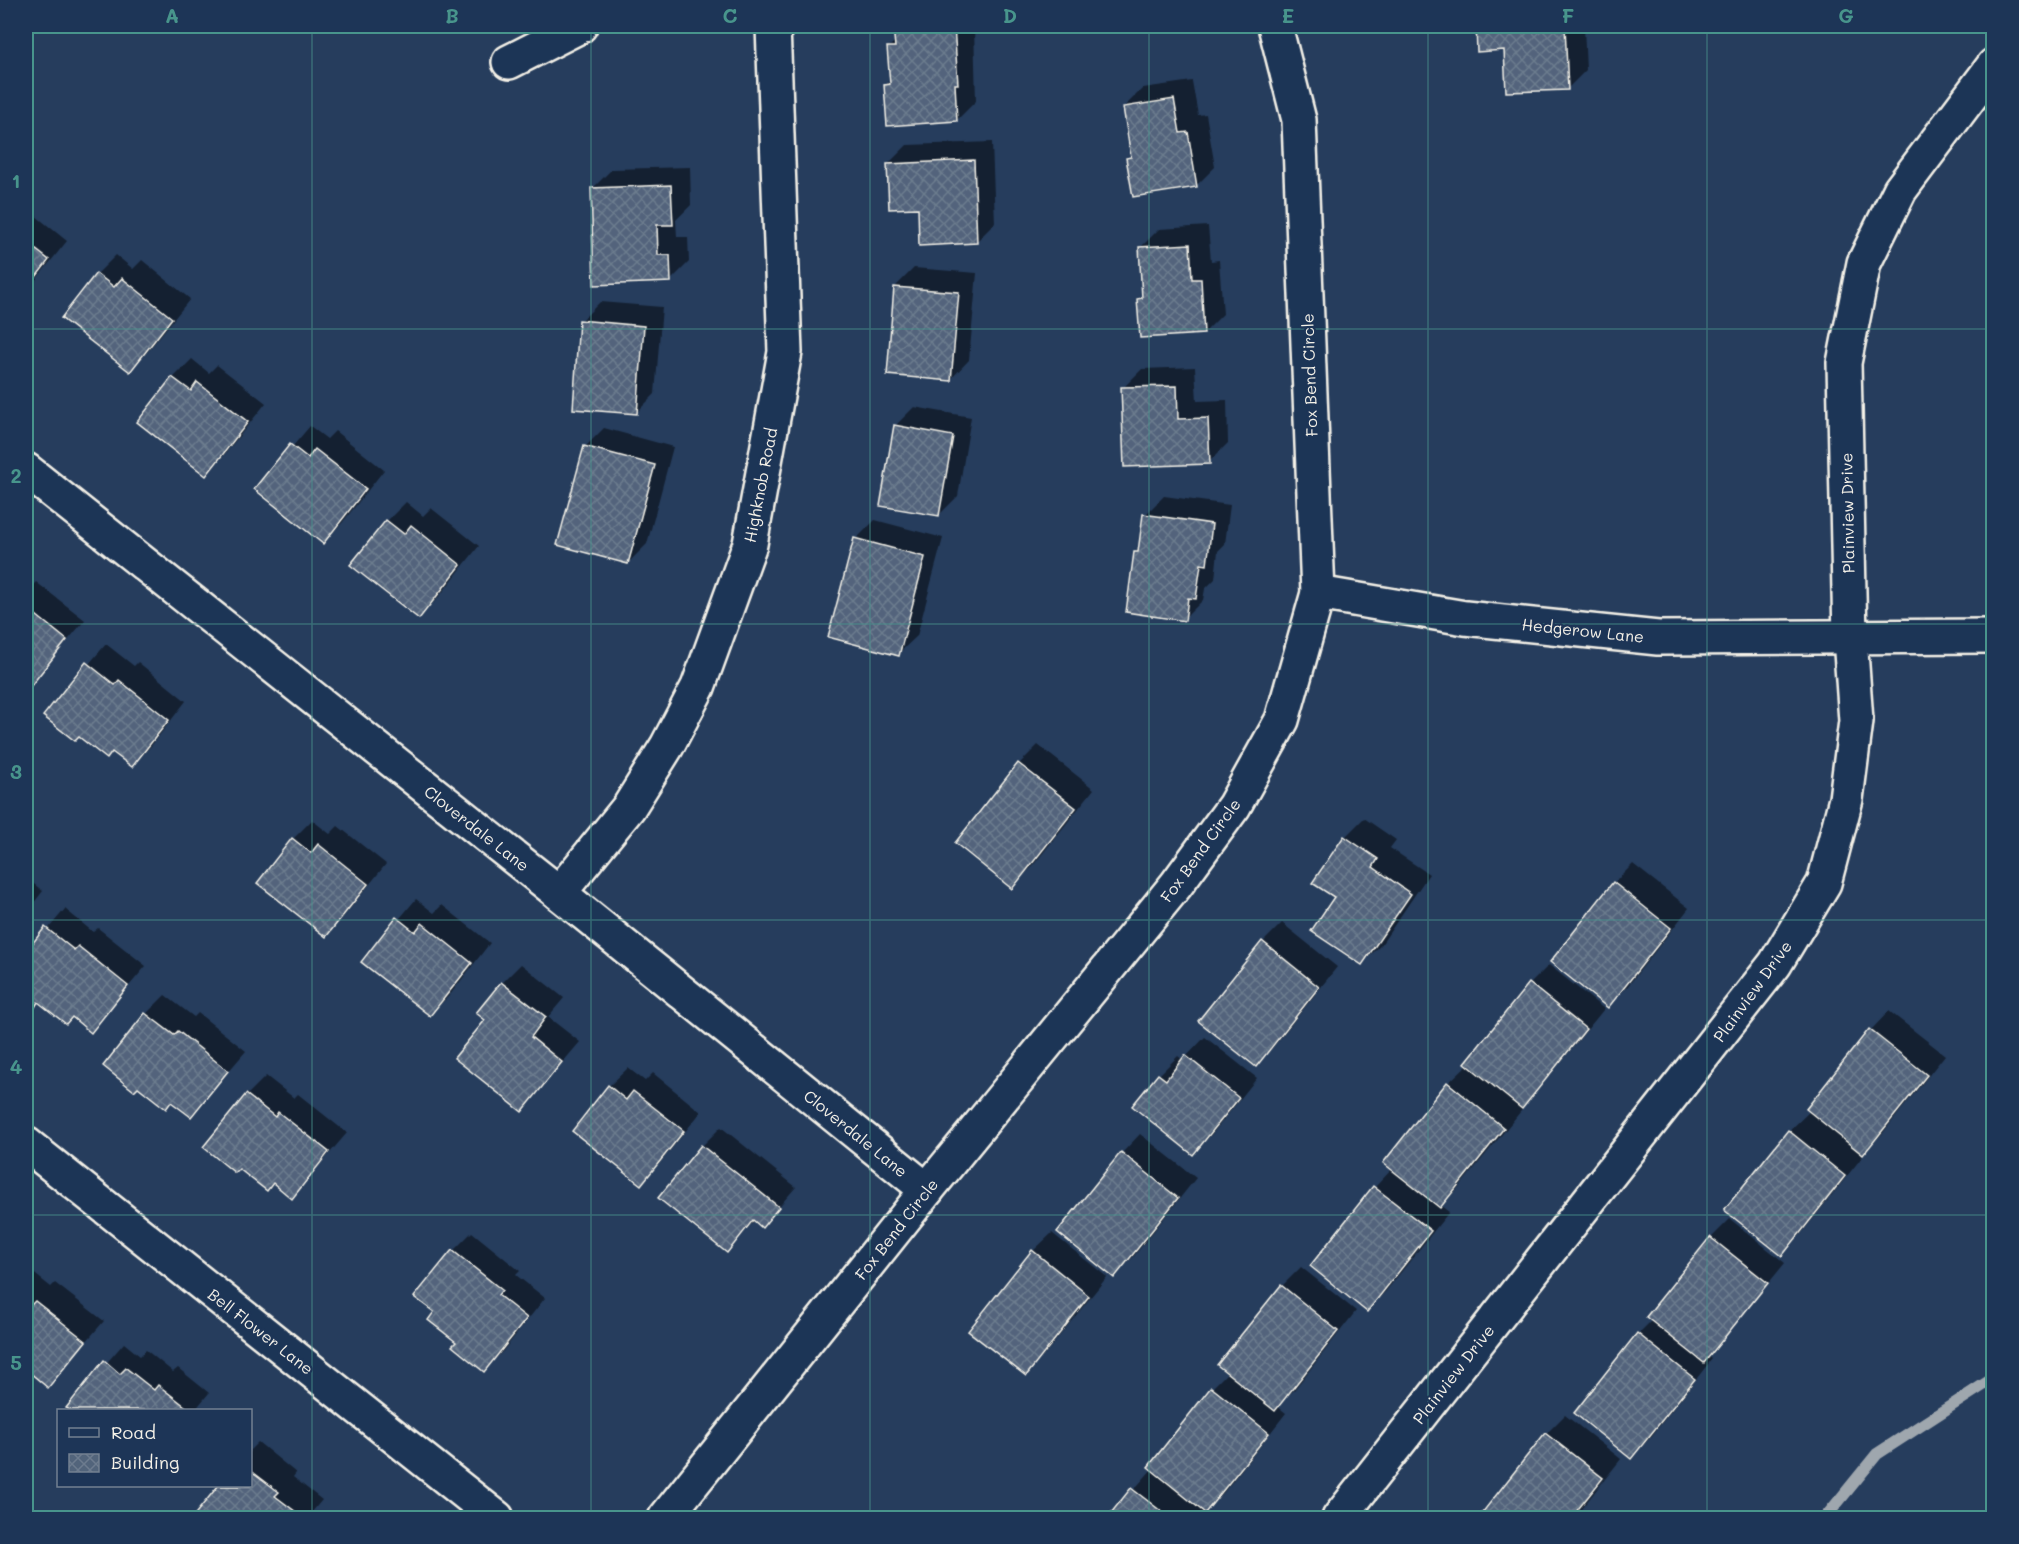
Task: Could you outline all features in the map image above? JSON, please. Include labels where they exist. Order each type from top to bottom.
[{"type":"street","points":[[509,62],[579,26]]},
{"type":"street","name":"Highknob Road","points":[[559,893],[629,807],[667,746],[698,687],[750,544],[784,352],[773,26]]},
{"type":"street","name":"Fox Bend Circle","points":[[665,1518],[927,1190],[1176,885],[1234,806],[1282,720],[1318,593],[1299,120],[1275,26]]},
{"type":"street","name":"Plainview Drive","points":[[1339,1518],[1775,964],[1824,884],[1846,799],[1856,721],[1850,638],[1844,363],[1864,263],[1900,190],[1994,64]]},
{"type":"street","name":"Cloverdale Lane","points":[[26,470],[559,893],[927,1190]]},
{"type":"street","name":"Hedgerow Lane","points":[[1318,593],[1465,618],[1658,638],[1994,636]]},
{"type":"street","name":"Bell Flower Lane","points":[[26,1144],[496,1518]]},
{"type":"building","points":[[893,26],[954,26],[958,84],[955,84],[957,121],[887,126],[884,85],[890,84],[887,47],[895,47]]},
{"type":"building","points":[[1476,26],[1565,26],[1568,90],[1506,92],[1504,50],[1477,52]]},
{"type":"building","points":[[1174,99],[1180,133],[1188,132],[1197,187],[1133,197],[1126,158],[1131,157],[1123,107]]},
{"type":"building","points":[[974,160],[977,243],[919,246],[918,208],[889,209],[887,164]]},
{"type":"building","points":[[671,185],[673,225],[657,225],[658,255],[670,255],[671,282],[594,285],[591,188]]},
{"type":"building","points":[[26,242],[49,260],[26,290]]},
{"type":"building","points":[[1190,244],[1192,279],[1201,279],[1204,334],[1140,338],[1137,299],[1142,298],[1139,247]]},
{"type":"building","points":[[96,273],[114,287],[122,278],[172,318],[130,372],[61,318]]},
{"type":"building","points":[[894,287],[959,292],[951,381],[887,375]]},
{"type":"building","points":[[579,320],[644,326],[637,414],[573,409]]},
{"type":"building","points":[[172,377],[191,391],[197,382],[248,422],[206,476],[137,422]]},
{"type":"building","points":[[1177,386],[1178,419],[1208,418],[1210,464],[1124,467],[1121,387]]},
{"type":"building","points":[[894,425],[953,436],[939,516],[880,506]]},
{"type":"building","points":[[290,444],[308,458],[315,449],[366,489],[323,544],[254,489]]},
{"type":"building","points":[[584,446],[655,465],[628,564],[557,545]]},
{"type":"building","points":[[1143,514],[1212,524],[1207,565],[1201,564],[1196,599],[1188,598],[1185,621],[1126,612],[1134,552],[1138,552]]},
{"type":"building","points":[[386,520],[404,534],[411,525],[461,565],[419,619],[350,565]]},
{"type":"building","points":[[854,538],[925,557],[899,656],[828,637]]},
{"type":"building","points":[[26,607],[67,640],[26,692]]},
{"type":"building","points":[[86,662],[115,685],[119,680],[169,720],[132,767],[112,752],[107,759],[79,737],[75,741],[43,716]]},
{"type":"building","points":[[1018,763],[1076,808],[1012,889],[955,843]]},
{"type":"building","points":[[1344,836],[1378,859],[1373,867],[1411,894],[1362,965],[1311,931],[1334,897],[1312,883]]},
{"type":"building","points":[[292,838],[311,853],[318,844],[368,884],[326,937],[257,883]]},
{"type":"building","points":[[1613,882],[1671,928],[1608,1008],[1550,962]]},
{"type":"building","points":[[396,917],[415,932],[422,923],[472,963],[430,1016],[361,962]]},
{"type":"building","points":[[45,927],[74,950],[78,946],[128,986],[91,1033],[72,1017],[66,1024],[38,1002],[35,1007],[26,999],[26,952]]},
{"type":"building","points":[[1262,941],[1319,987],[1256,1067],[1198,1021]]},
{"type":"building","points":[[501,982],[546,1017],[531,1037],[562,1062],[522,1112],[454,1058],[485,1020],[476,1013]]},
{"type":"building","points":[[1529,983],[1586,1029],[1522,1109],[1465,1063]]},
{"type":"building","points":[[145,1013],[174,1035],[178,1031],[228,1071],[191,1117],[171,1102],[166,1109],[138,1087],[134,1091],[103,1066]]},
{"type":"building","points":[[1869,1029],[1927,1075],[1863,1155],[1806,1109]]},
{"type":"building","points":[[1185,1055],[1239,1098],[1193,1155],[1132,1106],[1158,1074],[1166,1080]]},
{"type":"building","points":[[1447,1082],[1504,1128],[1440,1208],[1383,1163]]},
{"type":"building","points":[[608,1085],[626,1100],[633,1091],[684,1131],[641,1185],[572,1131]]},
{"type":"building","points":[[246,1094],[275,1117],[278,1112],[329,1152],[292,1199],[273,1183],[267,1191],[239,1169],[235,1173],[203,1147]]},
{"type":"building","points":[[1788,1130],[1845,1176],[1782,1256],[1724,1210]]},
{"type":"building","points":[[701,1145],[779,1207],[762,1228],[753,1220],[727,1253],[658,1198]]},
{"type":"building","points":[[1121,1152],[1178,1198],[1114,1278],[1057,1232]]},
{"type":"building","points":[[1373,1186],[1431,1231],[1367,1312],[1310,1266]]},
{"type":"building","points":[[1710,1237],[1768,1283],[1704,1363],[1646,1317]]},
{"type":"building","points":[[452,1250],[502,1290],[498,1295],[527,1318],[484,1372],[452,1346],[456,1342],[428,1320],[434,1312],[414,1297]]},
{"type":"building","points":[[1032,1250],[1089,1296],[1026,1376],[968,1331]]},
{"type":"building","points":[[1281,1285],[1338,1331],[1275,1411],[1217,1365]]},
{"type":"building","points":[[26,1301],[31,1305],[35,1301],[86,1341],[48,1388],[29,1372],[26,1377]]},
{"type":"building","points":[[1637,1333],[1695,1379],[1631,1459],[1574,1413]]},
{"type":"building","points":[[104,1360],[120,1374],[126,1368],[154,1390],[158,1385],[189,1409],[68,1409],[66,1408]]},
{"type":"building","points":[[1211,1387],[1269,1433],[1205,1513],[1148,1467]]},
{"type":"building","points":[[1545,1433],[1603,1478],[1571,1518],[1489,1518],[1482,1513]]},
{"type":"building","points":[[252,1472],[279,1492],[275,1496],[304,1518],[192,1518],[217,1487],[252,1487]]},
{"type":"building","points":[[1131,1488],[1170,1518],[1107,1518]]},
{"type":"waterway","points":[[1825,1518],[1877,1454],[1994,1378]]}]
